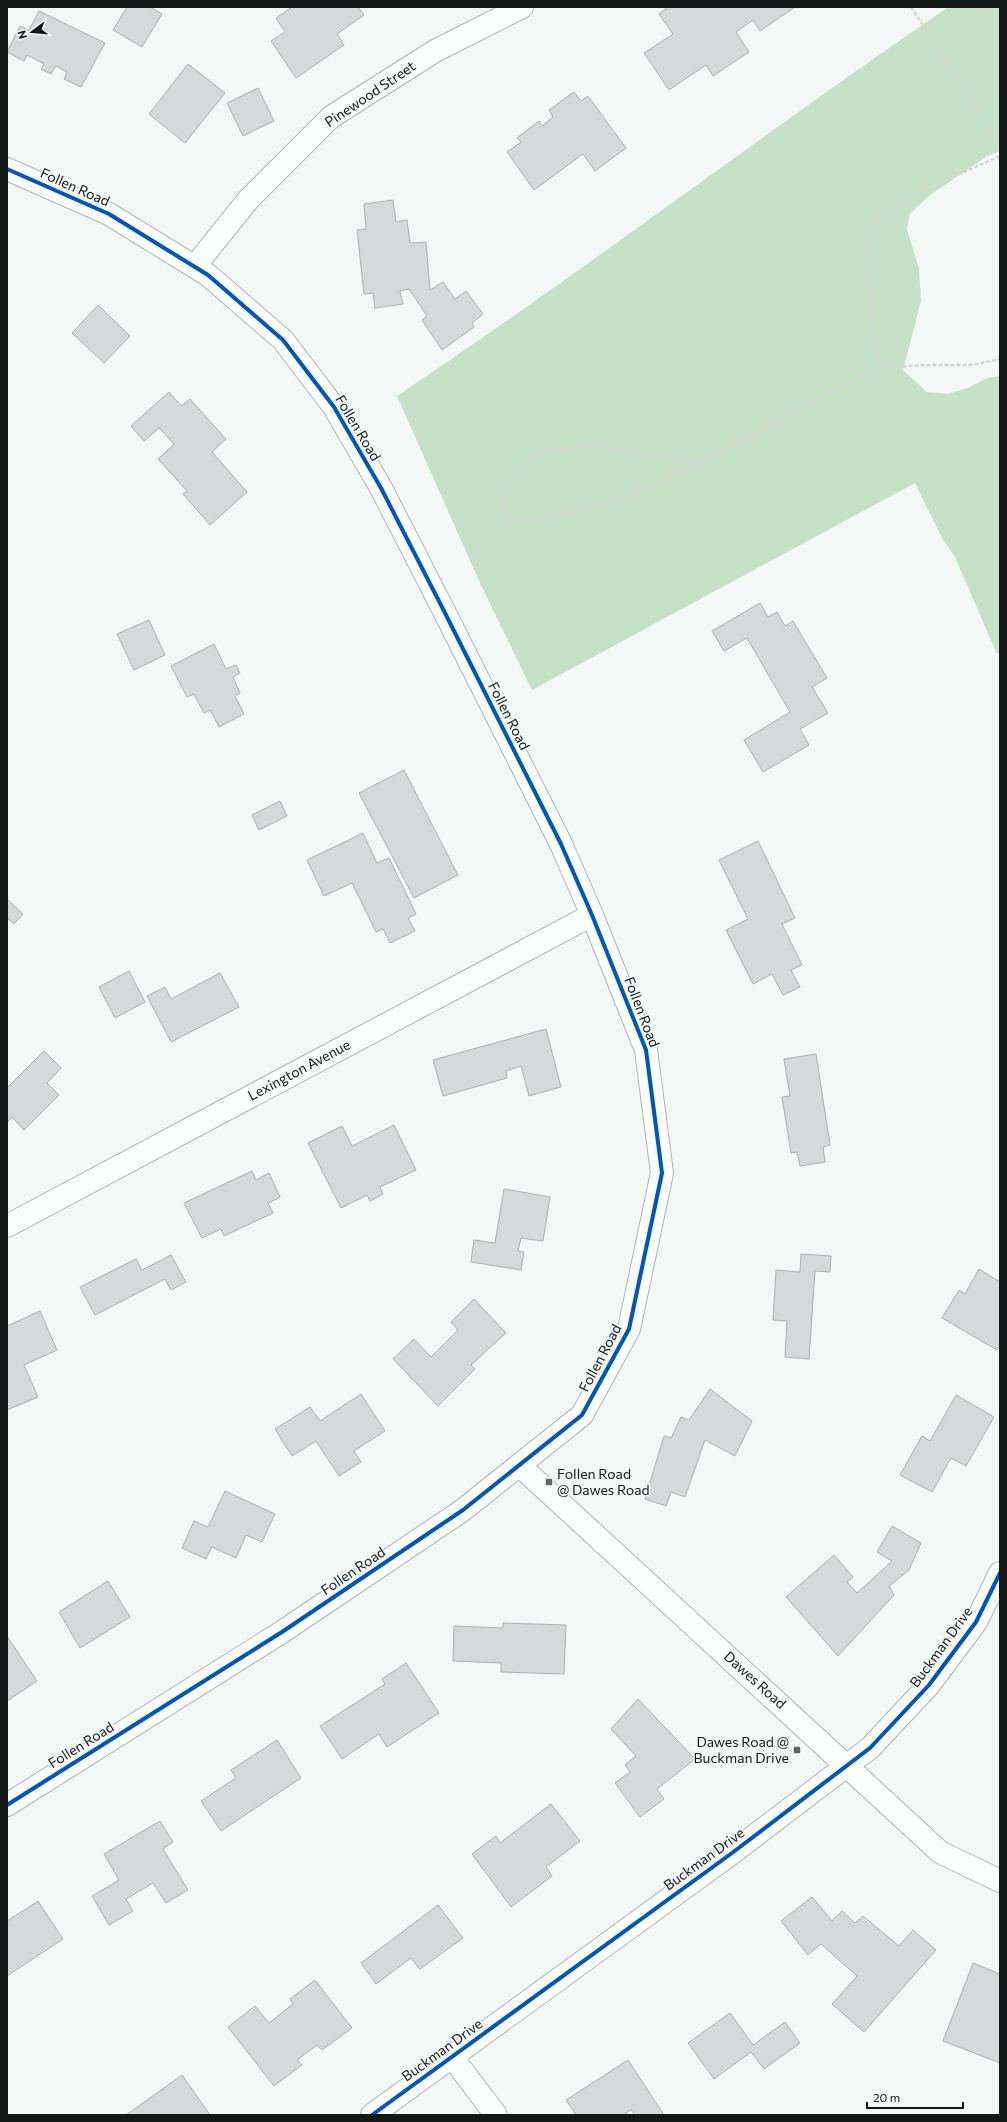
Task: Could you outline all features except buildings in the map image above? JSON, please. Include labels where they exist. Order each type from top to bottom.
[{"type":"street","name":"Pinewood Street","points":[[195,266],[248,200],[331,117],[435,51],[522,7]]},
{"type":"street","name":"Follen Road","points":[[7,169],[108,214],[208,275],[283,340],[334,407],[381,488],[440,603],[561,844],[592,915],[646,1050],[662,1173],[629,1329],[582,1415],[463,1510],[282,1632],[7,1805]]},
{"type":"street","name":"Lexington Avenue","points":[[7,1226],[592,915]]},
{"type":"street","name":"Dawes Road","points":[[520,1465],[848,1765],[940,1852],[1000,1881]]},
{"type":"street","name":"Buckman Drive","points":[[372,2115],[732,1853],[870,1748],[929,1685],[976,1622],[1000,1574]]},
{"type":"street","points":[[452,2057],[496,2115]]},
{"type":"path","points":[[911,7],[1000,145]]},
{"type":"path","points":[[878,368],[864,232],[917,193],[1000,156]]},
{"type":"path","points":[[701,463],[586,445],[535,452],[498,492],[510,521],[541,518],[614,503],[701,463],[878,368],[926,365],[974,365],[1000,359]]},
{"type":"green space","points":[[948,7],[1000,7],[1000,151],[986,157],[930,195],[910,214],[907,229],[919,269],[921,301],[903,370],[927,392],[948,394],[968,388],[987,378],[1000,376],[1000,652],[997,654],[955,557],[943,540],[915,483],[532,690],[480,583],[397,396],[467,349]]},
{"type":"cycle path","points":[[7,169],[109,214],[208,275],[283,340],[334,407],[381,488],[443,609],[561,844],[592,915],[646,1050],[662,1173],[629,1329],[582,1415],[463,1510],[282,1632],[7,1805]]},
{"type":"cycle path","points":[[372,2115],[732,1853],[870,1748],[929,1685],[976,1622],[1000,1573]]},
{"type":"place","name":"Follen Road @ Dawes Road","points":[[549,1482]]},
{"type":"place","name":"Dawes Road @ Buckman Drive","points":[[797,1750]]}]
